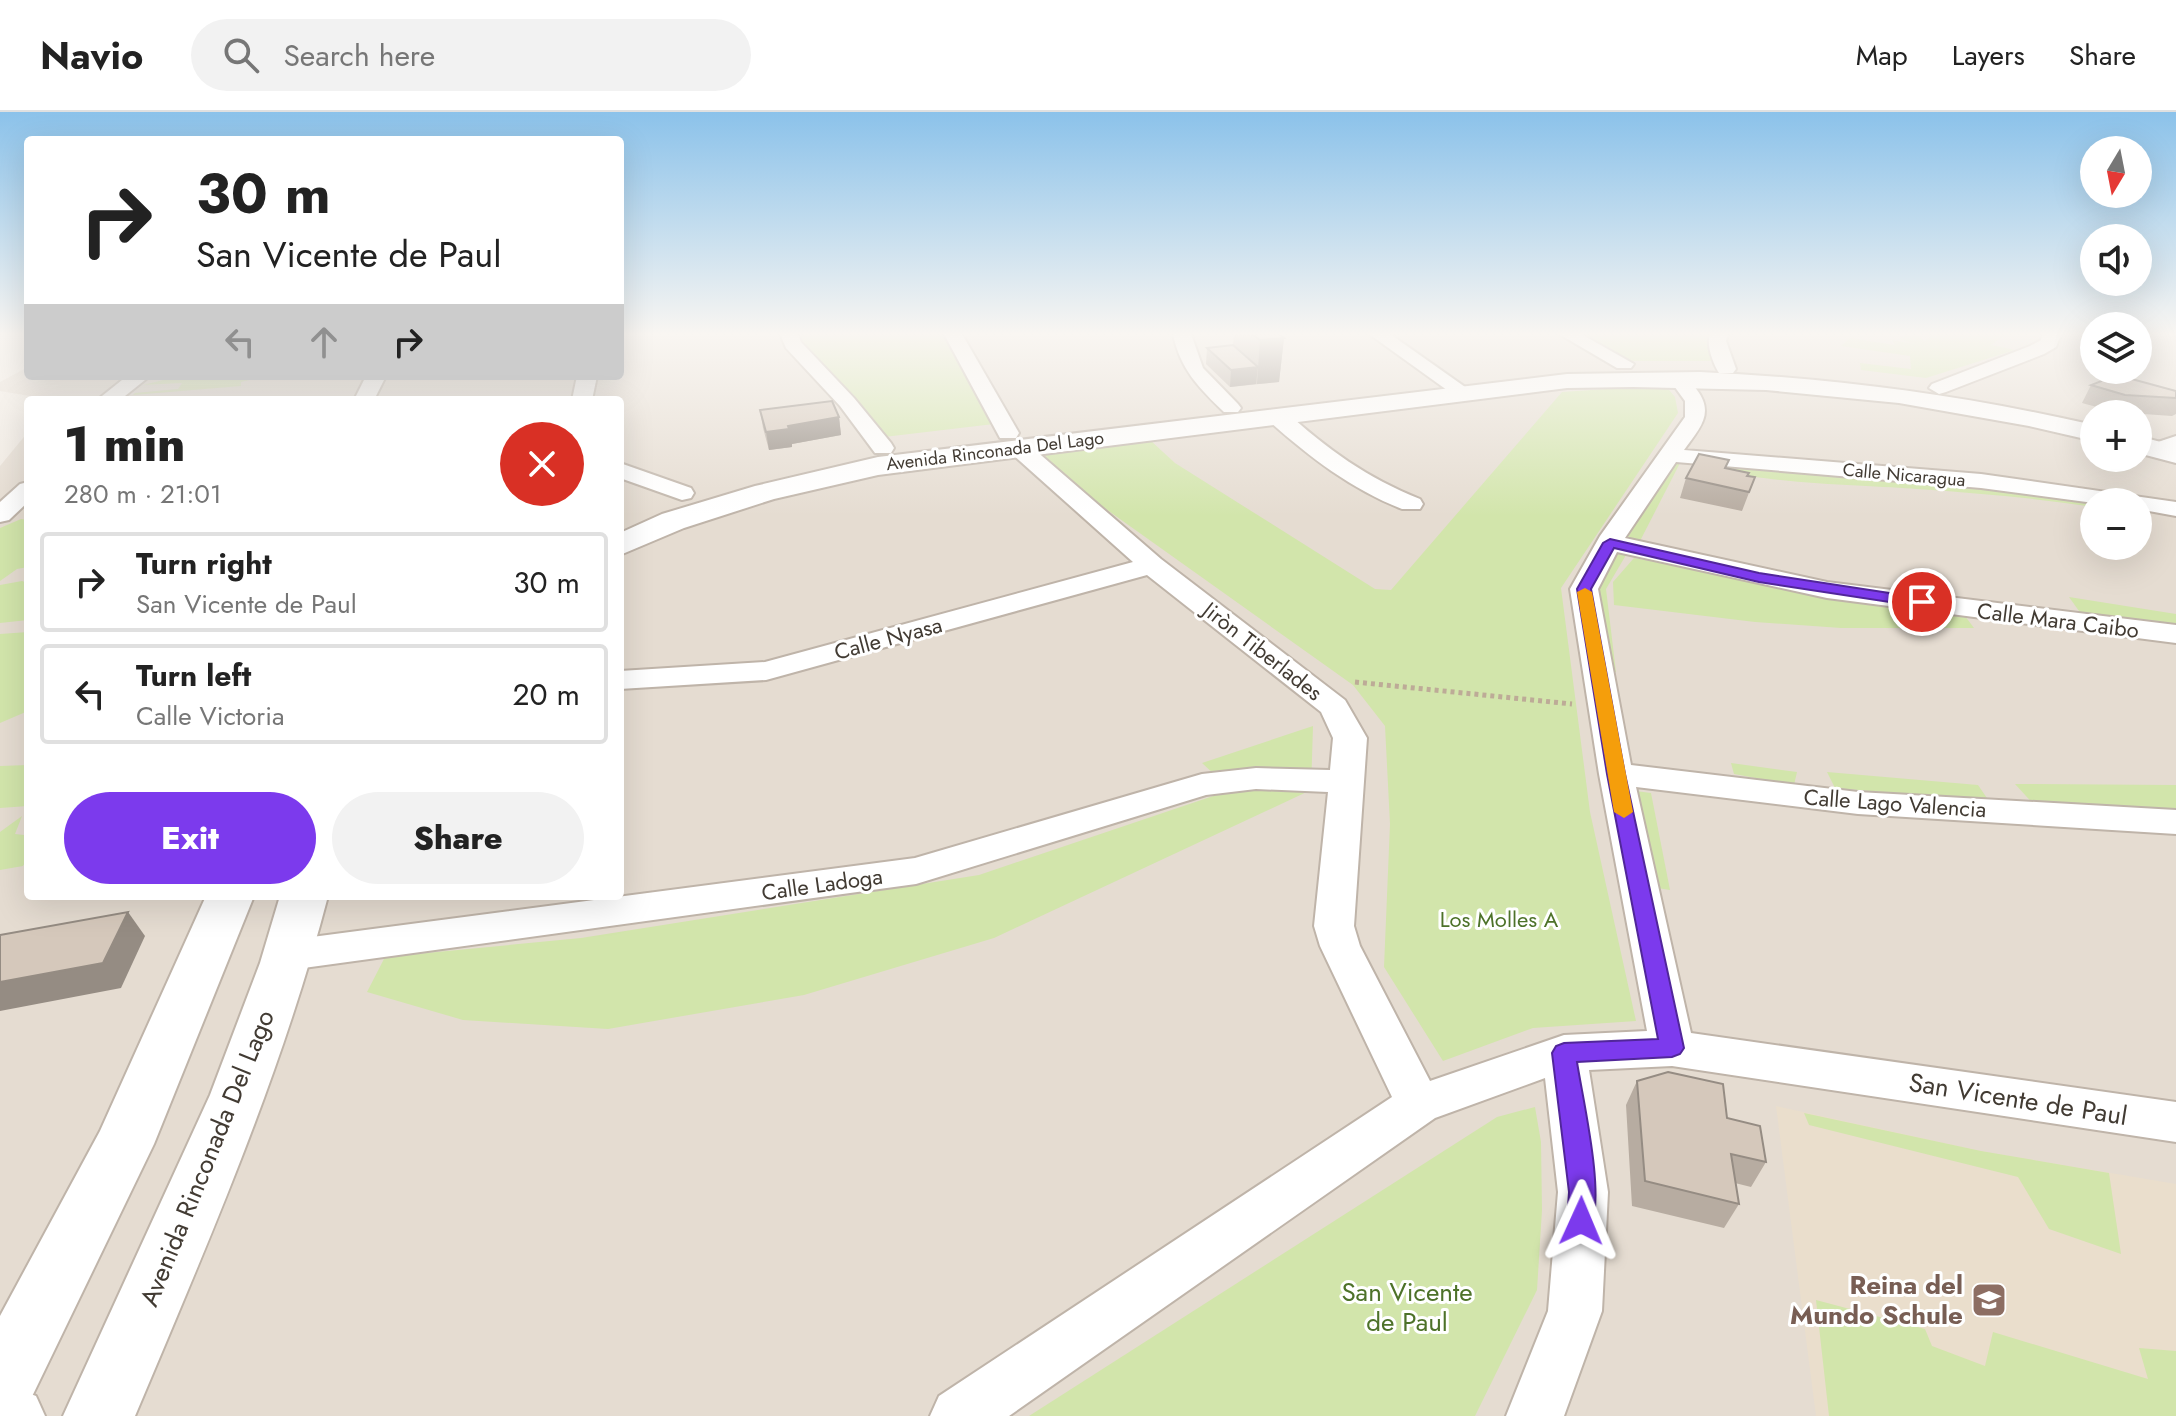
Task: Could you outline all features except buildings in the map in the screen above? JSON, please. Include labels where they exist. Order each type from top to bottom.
[{"type":"street","points":[[840,395],[883,448]]},
{"type":"street","name":"Jiròn Tiberlades","points":[[987,395],[1013,440],[1152,565],[1334,707],[1350,738],[1334,926],[1340,946],[1419,1104]]},
{"type":"street","points":[[1217,395],[1231,408]]},
{"type":"street","name":"Avenida Rinconada Del Lago","points":[[624,543],[673,521],[765,492],[878,466],[1013,440],[1231,408],[1372,395]]},
{"type":"street","name":"Avenida Rinconada Del Lago","points":[[645,507],[682,493],[776,467],[883,448],[1013,440],[1277,416],[1408,395]]},
{"type":"street","points":[[1672,1048],[1616,774],[1584,589],[1610,543],[1696,417],[1695,401],[1691,395]]},
{"type":"street","name":"Avenida Rinconada Del Lago","points":[[1888,395],[1916,397],[2080,430]]},
{"type":"street","name":"Avenida Rinconada Del Lago","points":[[1973,395],[2080,416]]},
{"type":"street","points":[[1277,416],[1330,464],[1351,478],[1411,504]]},
{"type":"street","name":"Calle Nicaragua","points":[[1671,456],[1981,481],[2080,494]]},
{"type":"street","points":[[624,471],[682,493]]},
{"type":"street","points":[[0,515],[24,493]]},
{"type":"street","name":"Calle Nicaragua","points":[[2152,505],[2176,509]]},
{"type":"street","name":"Calle Mara Caibo","points":[[1610,543],[1827,590],[2176,634]]},
{"type":"street","name":"Calle Nyasa","points":[[624,680],[766,671],[1152,565]]},
{"type":"street","name":"Calle Lago Valencia","points":[[1616,774],[1858,803],[2176,822]]},
{"type":"street","name":"Calle Ladoga","points":[[289,955],[916,871],[1202,785],[1241,777],[1293,776],[1346,783]]},
{"type":"street","points":[[0,1386],[124,1144],[228,900]]},
{"type":"street","name":"Avenida Rinconada Del Lago","points":[[99,1416],[233,1108],[289,955],[303,900]]},
{"type":"street","name":"San Vicente de Paul","points":[[959,1416],[1419,1104],[1564,1053],[1672,1048],[2176,1122]]},
{"type":"street","points":[[1535,1416],[1575,1311],[1583,1192],[1564,1053]]},
{"type":"street","points":[[0,1412],[16,1416]]},
{"type":"path","points":[[1298,677],[1604,707]]},
{"type":"shaded area","points":[[23,395],[2176,395],[2176,1416],[0,1416],[0,466],[24,437],[24,900],[624,900],[624,396]]},
{"type":"shaded area","name":"Reina del Mundo Schule","points":[[1776,1106],[1981,1151],[2176,1184],[2176,1416],[1816,1416]]},
{"type":"green space","points":[[849,395],[977,395],[994,424],[884,437]]},
{"type":"green space","name":"Los Molles A","points":[[1560,395],[1675,397],[1678,413],[1561,588],[1590,812],[1636,1021],[1533,1028],[1443,1061],[1384,967],[1390,824],[1385,726],[1353,685],[1075,487],[1044,455],[1150,440],[1175,463],[1375,589],[1391,590]]},
{"type":"green space","points":[[1694,459],[2039,493],[2080,500],[2080,505],[1983,494],[1800,482],[1736,474]]},
{"type":"green space","points":[[1674,460],[1681,461],[1640,541],[1628,537]]},
{"type":"green space","points":[[24,519],[24,568],[0,581],[0,528]]},
{"type":"green space","points":[[1618,554],[1626,555],[1606,589],[1616,672],[1606,671],[1595,587]]},
{"type":"green space","points":[[1634,558],[1777,585],[1962,612],[1974,628],[1841,628],[1755,622],[1614,605],[1613,582]]},
{"type":"green space","points":[[24,582],[24,620],[0,623],[0,585]]},
{"type":"green space","points":[[2069,597],[2176,614],[2176,632],[2084,618]]},
{"type":"green space","points":[[24,632],[24,713],[0,723],[0,634]]},
{"type":"green space","points":[[1313,726],[1311,790],[994,938],[804,995],[608,1029],[463,1020],[367,992],[385,957],[581,938],[979,875],[1231,790],[1202,763]]},
{"type":"green space","points":[[1731,763],[1797,772],[1794,785],[1734,774]]},
{"type":"green space","points":[[24,765],[24,806],[0,808],[0,766]]},
{"type":"green space","points":[[1827,772],[1978,785],[1989,801],[1835,788]]},
{"type":"green space","points":[[2015,784],[2176,785],[2176,819],[2037,808]]},
{"type":"green space","points":[[1628,790],[1651,793],[1670,890],[1651,887]]},
{"type":"green space","points":[[22,816],[15,834],[24,835],[23,866],[0,870],[0,832]]},
{"type":"green space","name":"San Vicente de Paul","points":[[1535,1107],[1541,1142],[1542,1210],[1537,1290],[1475,1416],[1029,1416],[1497,1117]]},
{"type":"green space","points":[[1804,1113],[1981,1151],[2109,1173],[2121,1254],[2049,1229],[2018,1177],[1809,1125]]},
{"type":"green space","points":[[1816,1300],[1925,1329],[1932,1346],[1985,1366],[1993,1332],[2148,1379],[2139,1348],[2176,1351],[2176,1416],[1829,1416]]},
{"type":"slow traffic","points":[[1585,592],[1624,812]]},
{"type":"place","name":"Reina del Mundo Schule","points":[[1989,1300]]},
{"type":"route","points":[[1581,1221],[1583,1192],[1564,1053],[1672,1048],[1616,774],[1584,589],[1610,543],[1759,578],[1922,602]]}]
